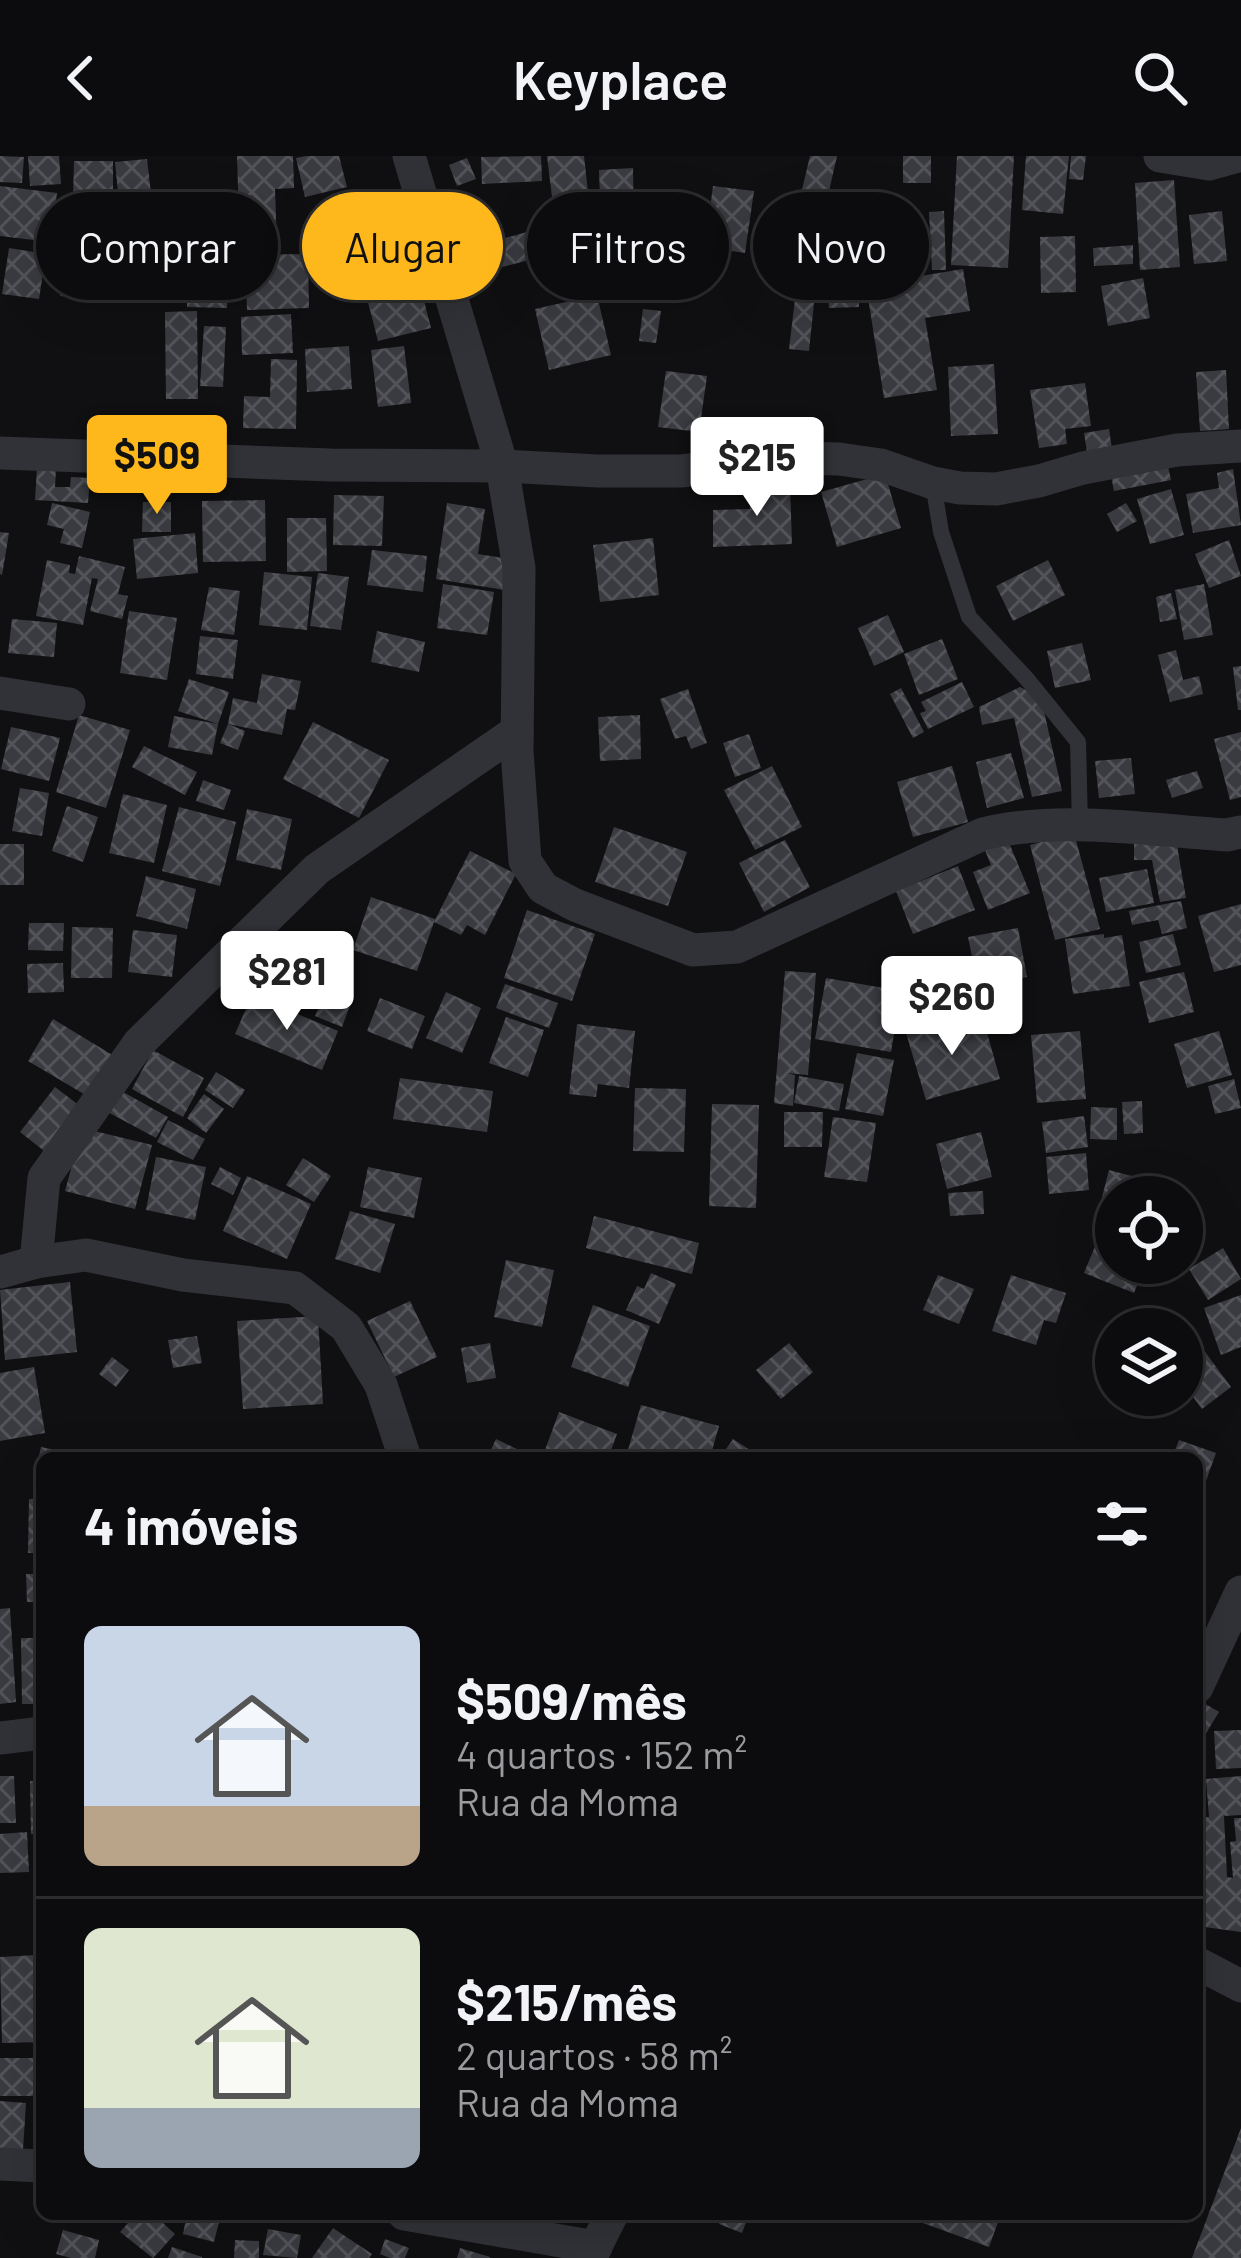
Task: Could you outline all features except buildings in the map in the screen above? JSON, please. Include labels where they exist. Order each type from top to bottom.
[{"type":"street","points":[[422,156],[409,156],[502,466],[519,568],[517,731],[525,861],[542,888],[694,950],[737,947],[983,834],[1017,826],[1241,832]]},
{"type":"street","points":[[1160,156],[1209,164],[1238,156]]},
{"type":"street","points":[[0,453],[598,471],[681,471],[800,458],[839,459],[881,465],[960,488],[996,488],[1177,450],[1241,446]]},
{"type":"street","points":[[0,693],[69,704]]},
{"type":"street","points":[[36,1262],[44,1178],[139,1043],[316,869],[517,731]]},
{"type":"street","points":[[0,1272],[86,1255],[183,1275],[295,1288],[346,1327],[381,1385],[403,1452]]},
{"type":"street","points":[[1211,1671],[1241,1592]]},
{"type":"street","points":[[0,1738],[36,1733]]},
{"type":"street","points":[[1203,1966],[1241,1986]]},
{"type":"street","points":[[0,2164],[36,2166]]},
{"type":"street","points":[[433,2220],[593,2253],[609,2220]]},
{"type":"lane","points":[[933,483],[941,532],[968,617],[1028,679],[1078,742],[1080,826]]}]
